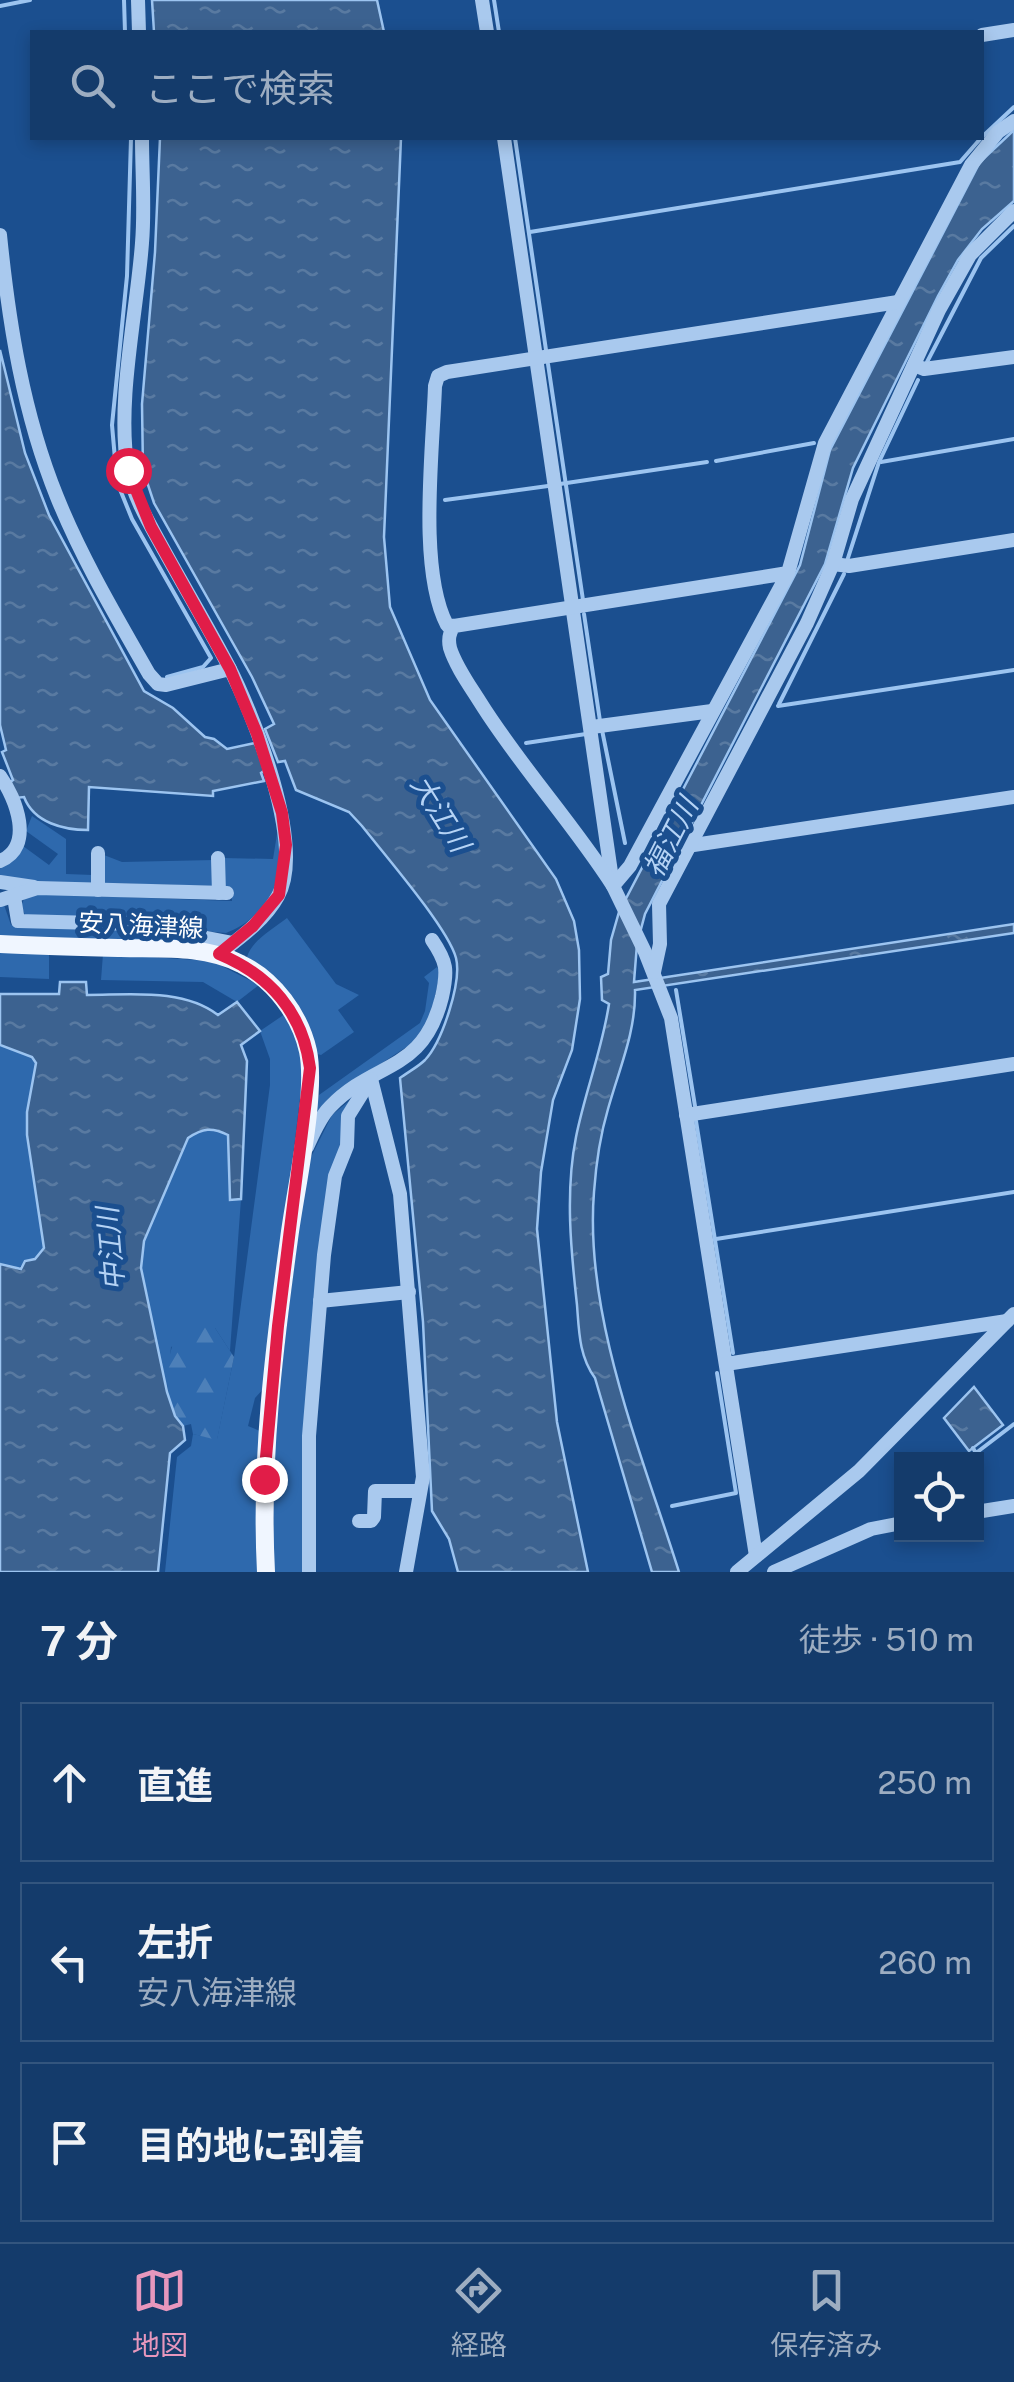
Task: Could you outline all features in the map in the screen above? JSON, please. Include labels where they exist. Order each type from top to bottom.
[{"type":"main road","name":"安八海津線","points":[[0,944],[226,949],[272,986],[301,1031],[310,1068],[267,1448],[266,1572]]},
{"type":"street","points":[[138,0],[139,30]]},
{"type":"street","points":[[482,0],[487,30]]},
{"type":"street","points":[[984,35],[1014,30]]},
{"type":"street","points":[[615,892],[788,574],[825,444],[898,302],[972,165],[998,132],[1014,121]]},
{"type":"street","points":[[36,888],[7,899],[18,921],[135,924],[226,949],[253,926],[279,895],[286,845],[282,813],[257,734],[230,669],[151,527],[128,470],[125,428],[143,238],[142,140]]},
{"type":"street","points":[[504,140],[574,608],[598,726],[615,892]]},
{"type":"street","points":[[657,980],[659,904],[807,623],[833,564],[852,499],[939,310],[970,255],[1014,211]]},
{"type":"street","points":[[0,235],[18,371],[40,449],[84,558],[158,684],[230,669]]},
{"type":"street","points":[[788,574],[454,626],[446,624],[433,570],[438,376],[898,302]]},
{"type":"street","points":[[914,366],[924,370],[1014,357]]},
{"type":"street","points":[[833,564],[850,566],[1014,540]]},
{"type":"street","points":[[454,626],[449,633],[450,647],[464,676],[495,726],[587,846],[615,892],[645,952],[671,1018],[756,1556]]},
{"type":"street","points":[[598,726],[712,711]]},
{"type":"street","points":[[0,861],[8,858],[16,846],[21,821],[2,779]]},
{"type":"street","points":[[687,846],[1014,796]]},
{"type":"street","points":[[98,853],[98,890]]},
{"type":"street","points":[[0,882],[36,888],[223,893],[218,858]]},
{"type":"street","points":[[299,1166],[329,1108],[421,1045],[432,1030],[446,979],[446,963],[432,940]]},
{"type":"street","points":[[686,1115],[1014,1064]]},
{"type":"street","points":[[371,1079],[400,1194],[423,1477],[406,1572]]},
{"type":"street","points":[[310,1572],[309,1436],[335,1176],[347,1146],[348,1116],[371,1079]]},
{"type":"street","points":[[320,1300],[409,1292]]},
{"type":"street","points":[[726,1364],[1011,1318]]},
{"type":"street","points":[[738,1572],[859,1472],[1011,1318]]},
{"type":"street","points":[[360,1521],[371,1521],[374,1517],[375,1491],[420,1491]]},
{"type":"street","points":[[984,1511],[1014,1506]]},
{"type":"street","points":[[774,1572],[870,1529],[894,1525]]},
{"type":"green space","points":[[32,816],[66,839],[66,874],[93,875],[93,887],[0,879],[0,865],[23,846],[49,865],[58,854],[26,831]]},
{"type":"green space","points":[[278,828],[281,868],[275,889],[254,916],[226,933],[25,915],[21,906],[24,899],[37,894],[232,901],[232,892],[224,887],[223,858],[273,859]]},
{"type":"green space","points":[[104,855],[122,862],[214,860],[216,886],[105,883]]},
{"type":"green space","points":[[3,902],[11,925],[129,928],[203,942],[0,937]]},
{"type":"green space","points":[[287,918],[336,984],[359,995],[338,1010],[354,1032],[321,1055],[317,1054],[299,1011],[283,987],[247,957],[258,940]]},
{"type":"green space","points":[[0,951],[49,952],[49,979],[0,977]]},
{"type":"green space","points":[[103,954],[212,961],[259,985],[237,1002],[203,982],[101,980]]},
{"type":"green space","points":[[437,967],[440,972],[430,1020],[414,1042],[330,1097],[313,1120],[319,1095],[420,1023],[429,983],[424,977]]},
{"type":"green space","points":[[285,1014],[300,1048],[302,1082],[265,1387],[255,1398],[248,1426],[260,1431],[258,1572],[165,1572],[177,1457],[191,1446],[193,1434],[217,1439],[234,1357],[270,1085],[270,1059],[260,1031]]},
{"type":"green space","points":[[0,1045],[32,1057],[36,1063],[27,1135],[44,1249],[36,1259],[15,1269],[0,1264]]},
{"type":"green space","points":[[354,1097],[344,1146],[332,1177],[305,1572],[273,1572],[275,1425],[306,1167],[332,1115]]},
{"type":"green space","points":[[215,1128],[228,1135],[230,1200],[241,1199],[230,1351],[215,1328],[171,1347],[167,1393],[141,1268],[144,1241],[188,1137],[202,1129]]},
{"type":"green space","points":[[215,1328],[234,1357],[217,1440],[193,1434],[191,1424],[183,1426],[168,1392],[168,1366],[178,1330]]},
{"type":"water","points":[[152,0],[377,0],[384,30],[154,30]]},
{"type":"water","name":"福江川","points":[[1014,130],[1014,201],[982,229],[958,260],[853,468],[825,564],[645,914],[637,944],[634,982],[1014,924],[1014,933],[635,990],[630,1036],[599,1150],[593,1239],[598,1287],[619,1384],[679,1572],[652,1572],[595,1378],[583,1352],[573,1264],[573,1158],[609,1004],[602,1000],[601,977],[608,974],[619,912],[800,565],[830,450],[980,162]]},
{"type":"water","name":"大江川","points":[[160,140],[401,140],[384,537],[390,607],[430,700],[556,879],[574,921],[579,950],[580,999],[572,1050],[553,1100],[541,1172],[537,1229],[557,1422],[588,1572],[458,1572],[449,1539],[432,1511],[423,1322],[400,1078],[425,1060],[438,1040],[453,996],[456,958],[429,910],[349,812],[296,790],[285,761],[278,762],[265,729],[274,724],[252,677],[154,503],[143,470],[142,404]]},
{"type":"water","points":[[0,350],[25,453],[49,515],[144,691],[227,749],[255,743],[265,770],[261,773],[264,781],[213,791],[213,796],[89,787],[88,830],[51,823],[35,813],[24,797],[15,798],[2,752],[6,750],[0,725]]},
{"type":"water","name":"中江川","points":[[60,982],[86,982],[87,995],[138,994],[189,1000],[218,1015],[237,1002],[260,1031],[241,1045],[247,1061],[241,1199],[230,1200],[228,1135],[212,1130],[198,1132],[188,1138],[144,1241],[141,1268],[167,1392],[183,1426],[185,1440],[170,1453],[158,1572],[0,1572],[0,1264],[21,1269],[25,1261],[35,1259],[44,1248],[27,1135],[36,1063],[32,1057],[0,1045],[0,994],[59,994]]},
{"type":"water","points":[[974,1387],[1003,1425],[969,1451],[944,1418]]},
{"type":"waterway","points":[[0,6],[30,0]]},
{"type":"waterway","points":[[124,0],[125,30]]},
{"type":"waterway","points":[[494,0],[499,30]]},
{"type":"waterway","points":[[984,135],[1014,107]]},
{"type":"waterway","points":[[131,140],[127,276],[112,425],[117,482],[132,519],[211,658],[203,667],[167,677]]},
{"type":"waterway","points":[[515,140],[546,350]]},
{"type":"waterway","points":[[530,232],[960,162],[979,140]]},
{"type":"waterway","points":[[926,364],[981,258],[1014,226]]},
{"type":"waterway","points":[[548,364],[583,600]]},
{"type":"waterway","points":[[847,561],[879,462],[918,380]]},
{"type":"waterway","points":[[881,462],[1014,439]]},
{"type":"waterway","points":[[716,461],[814,443]]},
{"type":"waterway","points":[[560,484],[707,462]]},
{"type":"waterway","points":[[445,500],[548,486]]},
{"type":"waterway","points":[[779,704],[844,574]]},
{"type":"waterway","points":[[584,614],[600,721]]},
{"type":"waterway","points":[[778,706],[1014,670]]},
{"type":"waterway","points":[[602,730],[625,843]]},
{"type":"waterway","points":[[526,743],[586,734]]},
{"type":"waterway","points":[[676,990],[695,1106]]},
{"type":"waterway","points":[[696,1121],[733,1353]]},
{"type":"waterway","points":[[716,1239],[1014,1192]]},
{"type":"waterway","points":[[672,1506],[736,1493],[717,1373]]},
{"type":"waterway","points":[[973,1448],[976,1453],[1014,1424]]},
{"type":"route","points":[[128,470],[151,527],[230,669],[257,734],[282,813],[286,845],[279,895],[253,926],[219,954],[258,974],[284,1000],[308,1049],[310,1068],[278,1326],[264,1479]]}]
